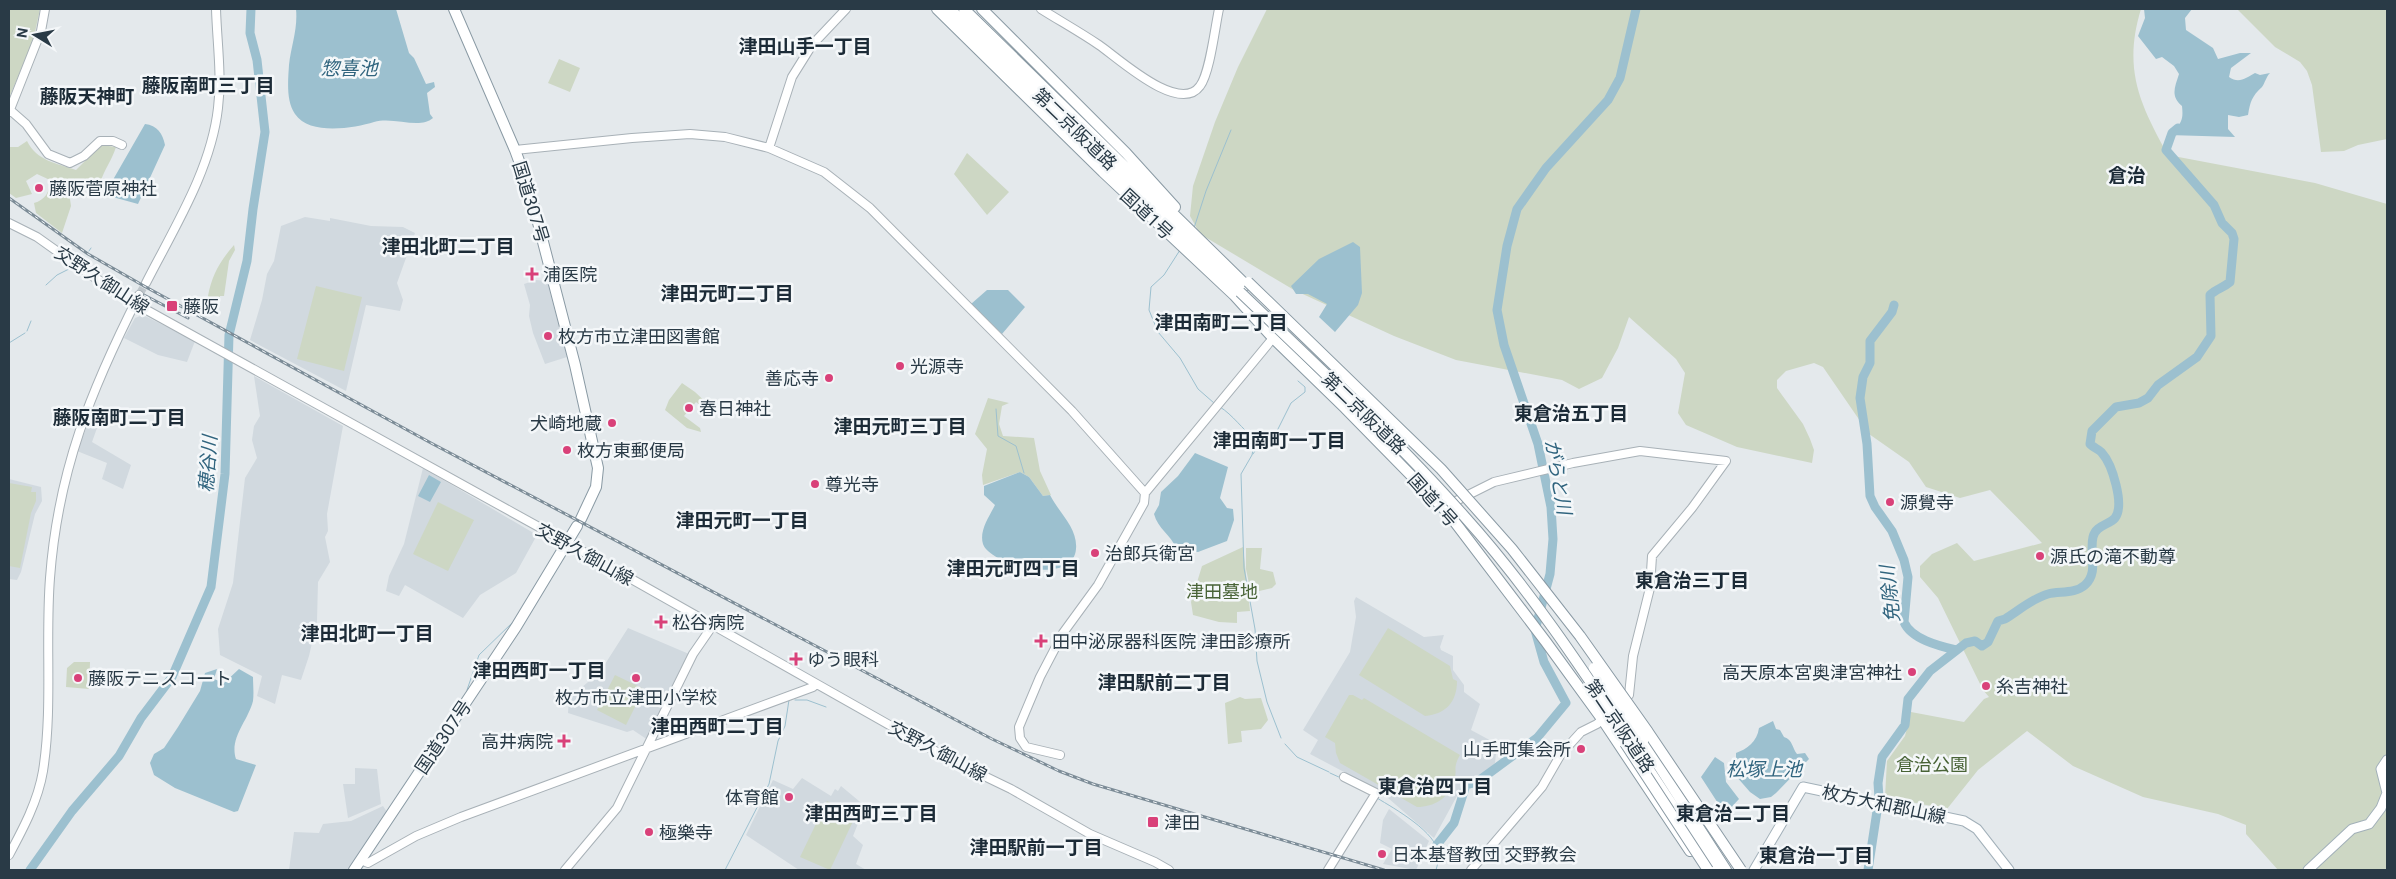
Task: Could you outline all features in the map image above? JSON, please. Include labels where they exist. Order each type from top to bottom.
[{"type":"highway","name":"国道307号","points":[[354,870],[533,600],[579,523],[596,487],[598,460],[535,206],[515,150],[454,9]]},
{"type":"highway","name":"国道1号","points":[[937,9],[1096,165],[1234,296],[1273,338],[1443,508],[1546,642],[1602,720],[1703,870]]},
{"type":"highway","name":"第二京阪道路","points":[[950,9],[1412,445],[1472,509],[1531,581],[1617,702],[1726,870]]},
{"type":"highway","name":"第二京阪道路","points":[[964,9],[1245,286],[1465,516],[1517,580],[1583,671],[1715,870]]},
{"type":"highway","name":"国道1号","points":[[982,9],[1126,153],[1222,257],[1245,286],[1288,320],[1441,469],[1512,549],[1597,660],[1740,870]]},
{"type":"highway","points":[[1583,671],[1603,709],[1708,870]]},
{"type":"highway","points":[[1617,702],[1646,736],[1671,777],[1736,870]]},
{"type":"main road","points":[[2308,870],[2352,829],[2369,824],[2381,808],[2387,793],[2381,769],[2387,760]]},
{"type":"main road","name":"枚方大和郡山線","points":[[1754,870],[1803,787],[1879,802],[1970,824],[1982,834],[2010,870]]},
{"type":"street","points":[[45,9],[41,31],[9,111],[26,124],[48,154],[70,163],[84,156],[100,141],[113,140],[122,145]]},
{"type":"street","points":[[146,283],[199,176],[216,126],[220,89],[216,9]]},
{"type":"street","points":[[769,148],[792,77],[812,46],[846,9]]},
{"type":"street","points":[[1040,9],[1098,44],[1139,76],[1160,87],[1184,94],[1199,88],[1204,80],[1219,9]]},
{"type":"street","points":[[515,150],[690,134],[725,137],[769,148],[824,172],[846,187],[870,208],[1072,411],[1145,493]]},
{"type":"street","name":"交野久御山線","points":[[9,223],[37,237],[135,304],[566,542],[930,748],[1011,789],[1090,834],[1149,859],[1168,870]]},
{"type":"street","points":[[9,854],[35,802],[43,772],[47,720],[50,579],[60,495],[77,436],[95,388],[139,295]]},
{"type":"street","points":[[1060,755],[1026,747],[1020,738],[1020,727],[1040,677],[1063,633],[1103,577],[1144,503],[1145,493],[1288,320]]},
{"type":"street","points":[[1443,508],[1470,492],[1494,482],[1573,463],[1640,451],[1726,461],[1692,508],[1652,556],[1650,588],[1633,656],[1629,695],[1602,720],[1581,732],[1561,754],[1542,787],[1471,870]]},
{"type":"street","points":[[565,870],[610,819],[649,747],[693,654],[713,625]]},
{"type":"street","points":[[361,860],[368,863],[427,831],[813,687],[816,684]]},
{"type":"street","points":[[1328,870],[1376,793],[1344,777]]},
{"type":"shaded area","points":[[305,217],[330,221],[330,218],[371,226],[403,227],[415,233],[397,283],[403,300],[400,311],[366,305],[346,391],[250,340],[262,300],[267,274],[274,261],[281,226]]},
{"type":"shaded area","points":[[536,280],[547,281],[567,357],[545,364],[533,333],[529,316],[530,305],[524,284]]},
{"type":"shaded area","points":[[143,315],[195,341],[187,362],[158,355],[124,338],[135,318]]},
{"type":"shaded area","points":[[254,376],[343,426],[327,514],[328,531],[325,537],[330,562],[318,582],[317,621],[309,656],[301,680],[282,675],[275,704],[257,696],[262,676],[220,655],[218,629],[233,583],[245,478],[257,458],[252,440],[254,426],[260,416]]},
{"type":"shaded area","points":[[88,424],[97,428],[92,442],[131,465],[123,489],[102,479],[107,463],[77,451]]},
{"type":"shaded area","points":[[423,468],[537,535],[516,573],[480,595],[463,618],[405,585],[399,596],[386,591],[389,576],[404,544]]},
{"type":"shaded area","points":[[9,479],[41,487],[42,501],[35,514],[21,572],[17,580],[9,579]]},
{"type":"shaded area","points":[[1356,597],[1424,637],[1444,635],[1440,647],[1441,650],[1453,656],[1453,670],[1464,685],[1464,692],[1480,704],[1471,730],[1497,744],[1495,763],[1476,780],[1464,783],[1434,838],[1380,791],[1310,754],[1318,740],[1303,730],[1350,652],[1356,617],[1354,601]]},
{"type":"shaded area","name":"枚方市立津田小学校","points":[[628,628],[689,654],[648,740],[633,730],[627,732],[568,713],[569,698],[600,672]]},
{"type":"shaded area","points":[[355,768],[377,769],[381,804],[348,818],[343,784],[355,784]]},
{"type":"shaded area","points":[[802,778],[831,796],[835,789],[838,791],[841,786],[865,806],[853,836],[863,845],[856,864],[866,870],[799,870],[746,835],[773,780],[793,789]]},
{"type":"shaded area","points":[[383,806],[387,812],[350,870],[289,870],[294,832],[319,833],[323,824],[351,821]]},
{"type":"shaded area","points":[[1389,809],[1429,841],[1416,870],[1383,864],[1392,849],[1380,843],[1383,820]]},
{"type":"green space","points":[[9,9],[40,9],[33,41],[9,98]]},
{"type":"green space","name":"倉治公園","points":[[1267,9],[2141,9],[2134,49],[2137,85],[2149,119],[2168,155],[2315,183],[2387,204],[2387,870],[2278,870],[2246,834],[2246,825],[2218,814],[2143,797],[2073,766],[2027,731],[1978,770],[1947,809],[1885,797],[1887,761],[1905,736],[1911,712],[1964,722],[1984,699],[1989,697],[1983,690],[1938,598],[1920,577],[1920,566],[1932,554],[1957,543],[1974,561],[2042,543],[1990,490],[1960,498],[1926,487],[1909,462],[1869,434],[1823,367],[1814,363],[1786,371],[1777,380],[1777,388],[1803,424],[1810,439],[1814,450],[1812,463],[1737,447],[1686,425],[1678,413],[1685,373],[1676,359],[1629,317],[1618,348],[1602,378],[1579,389],[1562,380],[1456,360],[1394,336],[1294,290],[1200,234],[1190,216],[1193,186],[1215,122],[1238,67]]},
{"type":"green space","points":[[2237,9],[2387,9],[2387,139],[2358,145],[2344,151],[2321,152],[2312,85],[2307,71],[2300,62],[2275,47]]},
{"type":"green space","points":[[559,59],[580,68],[570,92],[548,83]]},
{"type":"green space","points":[[27,141],[31,148],[42,157],[76,170],[101,145],[116,147],[100,183],[89,185],[79,191],[74,188],[70,199],[71,206],[62,233],[36,213],[34,203],[46,195],[50,180],[37,174],[26,181],[32,194],[16,198],[9,193],[9,147],[18,147]]},
{"type":"green space","points":[[967,153],[1009,192],[987,215],[954,174]]},
{"type":"green space","points":[[234,245],[235,250],[229,261],[224,296],[220,296],[218,306],[215,306],[208,296],[212,281],[221,263]]},
{"type":"green space","points":[[316,286],[362,297],[344,371],[297,359]]},
{"type":"green space","name":"春日神社","points":[[682,383],[711,407],[701,406],[696,402],[684,416],[700,428],[701,432],[687,428],[665,410],[669,400]]},
{"type":"green space","points":[[988,398],[1009,403],[1002,406],[999,424],[1003,436],[1034,438],[1040,471],[1051,495],[1043,496],[1029,477],[1020,472],[983,485],[982,475],[987,449],[975,434]]},
{"type":"green space","points":[[9,483],[32,487],[31,492],[36,492],[36,501],[31,513],[20,568],[9,566]]},
{"type":"green space","points":[[438,502],[474,520],[448,571],[413,554]]},
{"type":"green space","name":"津田墓地","points":[[1243,547],[1250,611],[1237,612],[1237,623],[1219,622],[1193,615],[1191,602],[1202,566]]},
{"type":"green space","name":"津田墓地","points":[[1246,548],[1262,548],[1260,569],[1273,572],[1276,584],[1272,588],[1251,593],[1246,569]]},
{"type":"green space","points":[[1388,628],[1450,666],[1453,679],[1457,681],[1455,695],[1449,706],[1444,710],[1425,716],[1359,675]]},
{"type":"green space","name":"藤阪テニスコート","points":[[74,662],[90,662],[89,689],[66,687],[67,668]]},
{"type":"green space","points":[[615,675],[644,689],[626,725],[597,710]]},
{"type":"green space","points":[[1349,695],[1362,700],[1364,698],[1460,755],[1456,763],[1456,774],[1452,787],[1445,797],[1435,803],[1417,807],[1340,763],[1335,743],[1325,737]]},
{"type":"green space","points":[[1240,697],[1245,699],[1261,698],[1268,720],[1261,729],[1241,731],[1242,742],[1228,744],[1225,703]]},
{"type":"green space","points":[[827,801],[856,815],[830,870],[800,857]]},
{"type":"water","name":"惣喜池","points":[[296,9],[396,9],[409,53],[414,58],[426,84],[434,82],[435,87],[427,93],[430,114],[433,118],[421,123],[382,121],[344,128],[321,128],[302,121],[292,109],[288,91],[289,65],[295,30]]},
{"type":"water","points":[[2144,9],[2192,9],[2185,18],[2186,30],[2213,48],[2218,59],[2240,53],[2251,53],[2231,68],[2229,77],[2242,80],[2255,73],[2260,75],[2270,73],[2252,100],[2248,115],[2239,117],[2228,115],[2228,129],[2235,137],[2169,135],[2171,128],[2175,129],[2178,126],[2182,116],[2182,106],[2175,95],[2179,74],[2174,66],[2162,57],[2156,59],[2138,36],[2145,18]]},
{"type":"water","points":[[145,124],[153,126],[159,131],[165,145],[138,204],[109,196],[114,178]]},
{"type":"water","points":[[1353,242],[1360,247],[1362,293],[1358,305],[1335,332],[1319,317],[1327,304],[1308,294],[1296,294],[1291,286],[1319,259]]},
{"type":"water","points":[[987,290],[1008,290],[1025,307],[1002,334],[971,304]]},
{"type":"water","points":[[1195,453],[1228,467],[1220,498],[1227,508],[1233,509],[1234,520],[1227,541],[1198,552],[1176,548],[1158,524],[1154,514],[1159,505],[1161,492],[1178,476]]},
{"type":"water","points":[[1020,472],[1029,477],[1043,496],[1050,495],[1071,527],[1076,541],[1076,549],[1071,561],[1061,567],[1047,570],[1015,565],[989,552],[983,544],[983,529],[995,505],[984,495],[984,486]]},
{"type":"water","points":[[429,475],[441,482],[430,502],[418,496]]},
{"type":"water","points":[[217,669],[214,679],[224,683],[239,669],[253,677],[253,701],[237,737],[235,751],[236,759],[256,765],[238,811],[234,812],[175,788],[154,775],[150,763],[154,754],[164,748],[200,691],[205,673]]},
{"type":"water","name":"松塚上池","points":[[1773,721],[1776,729],[1780,730],[1784,737],[1791,742],[1797,754],[1805,753],[1809,759],[1776,793],[1771,797],[1760,799],[1750,792],[1736,776],[1736,753],[1751,744],[1759,728]]},
{"type":"water","points":[[1715,757],[1724,763],[1726,782],[1739,799],[1725,814],[1701,777]]},
{"type":"waterway","name":"穂谷川","points":[[30,870],[72,811],[119,756],[141,718],[172,677],[211,587],[225,474],[229,335],[247,261],[265,132],[257,60],[250,33],[251,9]]},
{"type":"waterway","name":"がらと川","points":[[1436,846],[1454,823],[1466,785],[1477,782],[1537,738],[1566,703],[1544,662],[1535,630],[1550,574],[1553,539],[1551,507],[1538,444],[1504,345],[1497,310],[1507,246],[1517,209],[1546,168],[1608,100],[1620,78],[1636,9]]},
{"type":"waterway","points":[[1868,870],[1879,798],[1878,783],[1882,757],[1905,725],[1908,699],[1930,671],[1966,643],[1975,641],[1982,646],[1988,642],[1998,621],[2005,619],[2042,596],[2077,590],[2085,585],[2093,569],[2093,537],[2097,530],[2115,518],[2119,504],[2110,466],[2101,452],[2090,444],[2092,431],[2116,407],[2139,403],[2148,398],[2158,385],[2197,357],[2211,336],[2210,295],[2230,282],[2234,239],[2232,233],[2222,223],[2214,205],[2166,150],[2172,133],[2178,128]]},
{"type":"waterway","points":[[1194,228],[1206,191],[1231,130]]},
{"type":"waterway","points":[[1180,250],[1164,275],[1151,287],[1149,310],[1158,332],[1180,358],[1198,389],[1214,403]]},
{"type":"waterway","points":[[80,262],[83,259]]},
{"type":"waterway","points":[[46,285],[57,275],[73,267]]},
{"type":"waterway","name":"免除川","points":[[1894,305],[1892,312],[1870,341],[1870,363],[1863,377],[1860,398],[1867,444],[1870,496],[1875,507],[1892,531],[1904,560],[1908,577],[1904,622],[1919,637],[1934,644],[1956,650]]},
{"type":"waterway","points":[[27,331],[31,321]]},
{"type":"waterway","points":[[9,343],[25,333]]},
{"type":"waterway","points":[[1275,435],[1291,403],[1305,392],[1305,387],[1298,381]]},
{"type":"waterway","points":[[1220,407],[1255,439],[1252,455],[1241,474],[1244,568],[1255,629],[1257,661],[1267,702],[1281,738]]},
{"type":"waterway","points":[[996,409],[998,436],[1016,446],[1024,473]]},
{"type":"waterway","points":[[1253,454],[1257,448],[1273,438]]},
{"type":"waterway","points":[[467,690],[479,655],[513,622]]},
{"type":"waterway","points":[[725,870],[769,784],[778,741],[785,726],[789,700]]},
{"type":"waterway","points":[[795,700],[807,700],[826,707]]},
{"type":"waterway","points":[[1285,744],[1297,757],[1329,772]]},
{"type":"waterway","points":[[1330,773],[1341,778]]},
{"type":"waterway","points":[[1377,798],[1414,822],[1431,838],[1439,855],[1436,870]]},
{"type":"waterway","points":[[382,850],[396,843]]},
{"type":"tunnel","points":[[139,295],[146,283]]},
{"type":"railway","points":[[9,198],[88,254],[144,286],[431,443],[992,739],[1059,771],[1093,784],[1384,870]]},
{"type":"railway","points":[[144,295],[188,318]]},
{"type":"place","name":"藤阪菅原神社","points":[[39,188]]},
{"type":"place","name":"浦医院","points":[[532,274]]},
{"type":"place","name":"藤阪","points":[[172,306]]},
{"type":"place","name":"枚方市立津田図書館","points":[[548,336]]},
{"type":"place","name":"光源寺","points":[[900,366]]},
{"type":"place","name":"善応寺","points":[[829,378]]},
{"type":"place","name":"春日神社","points":[[689,408]]},
{"type":"place","name":"犬崎地蔵","points":[[612,423]]},
{"type":"place","name":"枚方東郵便局","points":[[567,450]]},
{"type":"place","name":"尊光寺","points":[[815,484]]},
{"type":"place","name":"源覺寺","points":[[1890,502]]},
{"type":"place","name":"治郎兵衛宮","points":[[1095,553]]},
{"type":"place","name":"源氏の滝不動尊","points":[[2040,556]]},
{"type":"place","name":"松谷病院","points":[[661,622]]},
{"type":"place","name":"田中泌尿器科医院 津田診療所","points":[[1041,641]]},
{"type":"place","name":"ゆう眼科","points":[[796,659]]},
{"type":"place","name":"高天原本宮奥津宮神社","points":[[1912,672]]},
{"type":"place","name":"藤阪テニスコート","points":[[78,678]]},
{"type":"place","name":"枚方市立津田小学校","points":[[636,678]]},
{"type":"place","name":"糸吉神社","points":[[1986,686]]},
{"type":"place","name":"高井病院","points":[[564,741]]},
{"type":"place","name":"山手町集会所","points":[[1581,749]]},
{"type":"place","name":"体育館","points":[[789,797]]},
{"type":"place","name":"津田","points":[[1153,822]]},
{"type":"place","name":"極樂寺","points":[[649,832]]},
{"type":"place","name":"日本基督教団 交野教会","points":[[1382,854]]},
{"type":"district","name":"津田山手一丁目","points":[[805,46]]},
{"type":"district","name":"藤阪南町三丁目","points":[[208,85]]},
{"type":"district","name":"藤阪天神町","points":[[87,96]]},
{"type":"district","name":"倉治","points":[[2127,175]]},
{"type":"district","name":"津田北町二丁目","points":[[448,246]]},
{"type":"district","name":"津田元町二丁目","points":[[727,293]]},
{"type":"district","name":"津田南町二丁目","points":[[1221,322]]},
{"type":"district","name":"東倉治五丁目","points":[[1571,413]]},
{"type":"district","name":"藤阪南町二丁目","points":[[119,417]]},
{"type":"district","name":"津田元町三丁目","points":[[900,426]]},
{"type":"district","name":"津田南町一丁目","points":[[1279,440]]},
{"type":"district","name":"津田元町一丁目","points":[[742,520]]},
{"type":"district","name":"津田元町四丁目","points":[[1013,568]]},
{"type":"district","name":"東倉治三丁目","points":[[1692,580]]},
{"type":"district","name":"津田北町一丁目","points":[[367,633]]},
{"type":"district","name":"津田西町一丁目","points":[[539,670]]},
{"type":"district","name":"津田駅前二丁目","points":[[1164,682]]},
{"type":"district","name":"津田西町二丁目","points":[[717,726]]},
{"type":"district","name":"東倉治四丁目","points":[[1435,786]]},
{"type":"district","name":"津田西町三丁目","points":[[871,813]]},
{"type":"district","name":"東倉治二丁目","points":[[1733,813]]},
{"type":"district","name":"津田駅前一丁目","points":[[1036,847]]},
{"type":"district","name":"東倉治一丁目","points":[[1816,855]]}]
